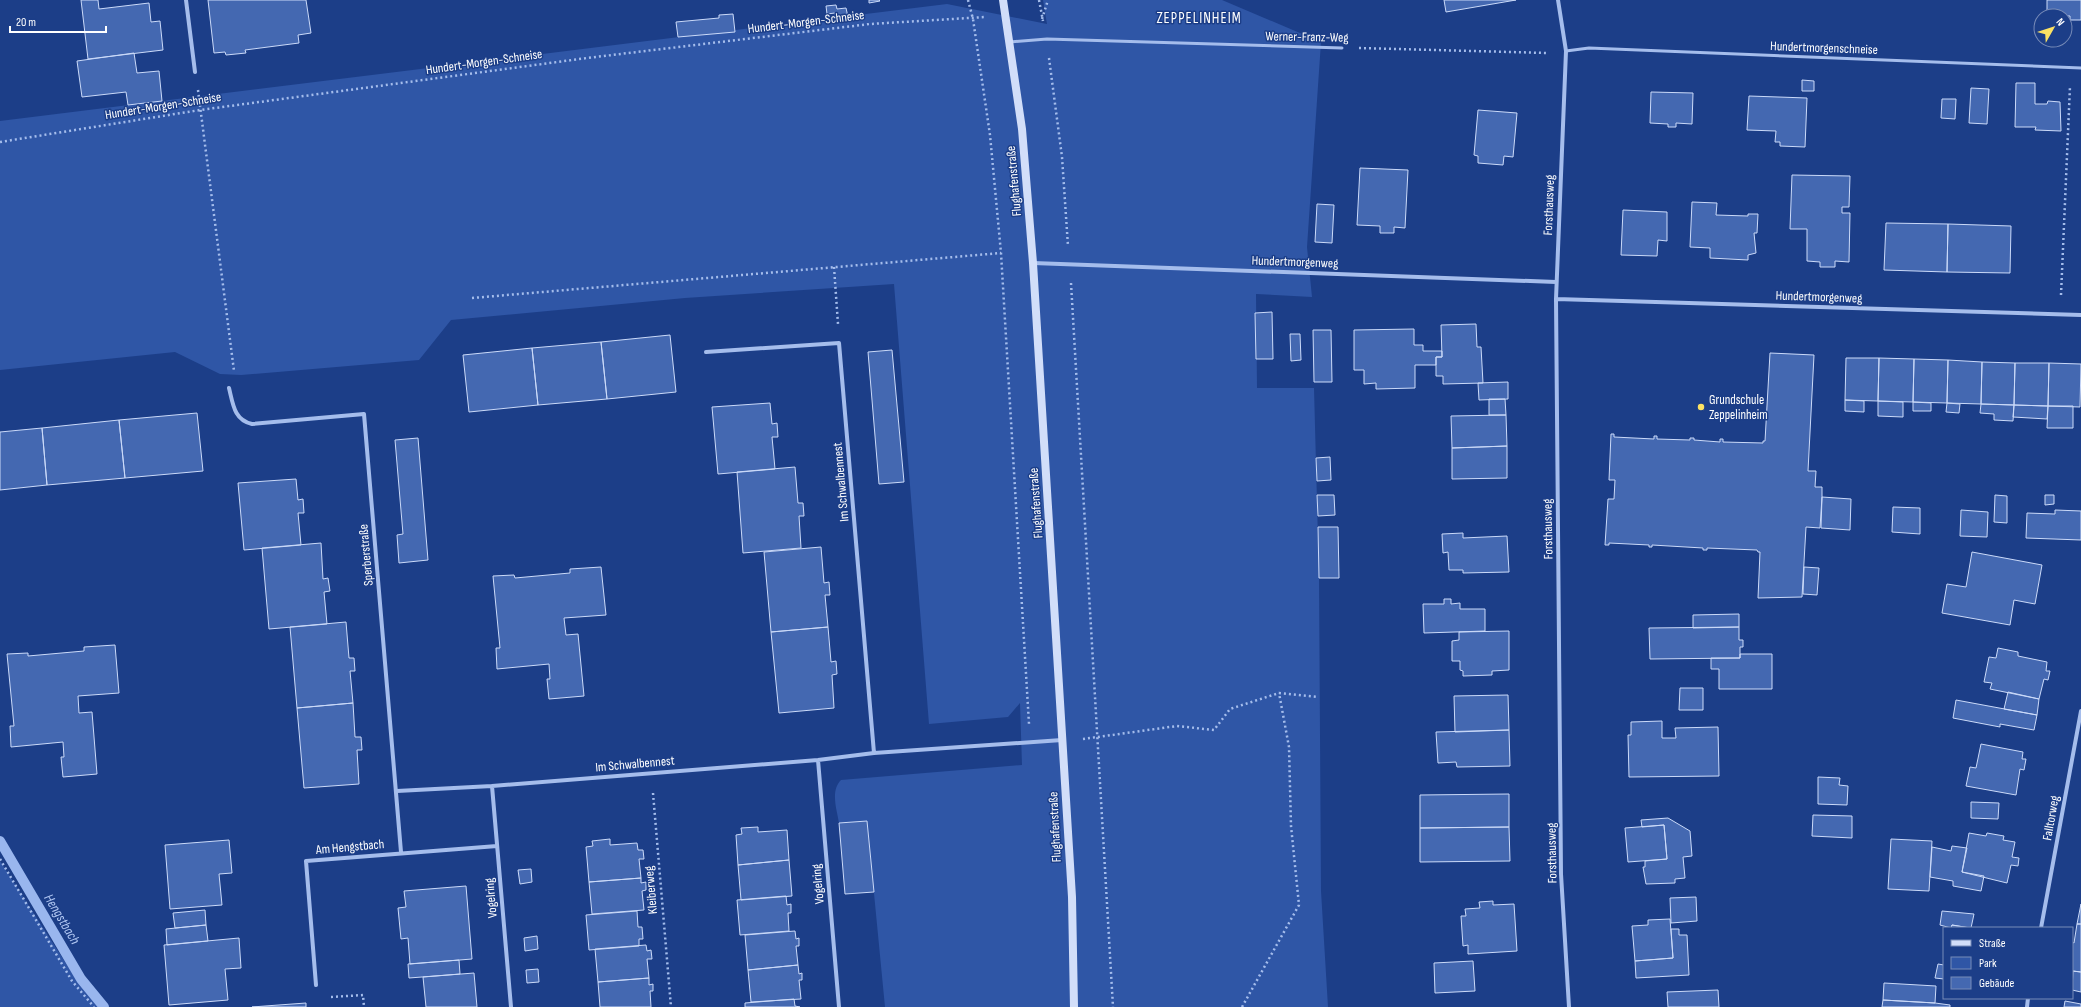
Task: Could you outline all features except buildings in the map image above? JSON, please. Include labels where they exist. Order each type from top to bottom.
[{"type":"street","points":[[186,0],[195,72]]},
{"type":"street","name":"Flughafenstraße","points":[[1003,0],[1022,129],[1033,263],[1063,740],[1074,949],[1074,1007]]},
{"type":"street","name":"Forsthausweg","points":[[1558,0],[1566,51],[1556,299],[1562,874],[1569,1007]]},
{"type":"street","name":"Hundertmorgenweg","points":[[1033,263],[1556,282]]},
{"type":"street","name":"Hundertmorgenweg","points":[[1556,299],[2063,316],[2081,315]]},
{"type":"street","points":[[706,352],[839,343]]},
{"type":"street","name":"Im Schwalbennest","points":[[839,343],[874,753]]},
{"type":"street","name":"Sperberstraße","points":[[229,388],[238,417],[244,422],[252,424],[364,414],[401,852]]},
{"type":"street","name":"Falltorweg","points":[[2041,927],[2081,711]]},
{"type":"street","name":"Im Schwalbennest","points":[[397,791],[492,786],[651,772],[818,760],[874,753],[1063,740]]},
{"type":"street","name":"Vogelring","points":[[818,760],[839,1007]]},
{"type":"street","name":"Vogelring","points":[[492,786],[511,1007]]},
{"type":"street","name":"Am Hengstbach","points":[[316,985],[306,860],[497,846]]},
{"type":"lane","points":[[1010,42],[1047,39]]},
{"type":"lane","name":"Werner-Franz-Weg","points":[[1047,39],[1342,48]]},
{"type":"lane","name":"Hundertmorgenschneise","points":[[1566,51],[1589,48],[2081,68]]},
{"type":"path","points":[[968,0],[973,18],[990,134],[1001,253],[1030,742]]},
{"type":"path","points":[[1042,19],[1048,0]]},
{"type":"path","name":"Hundert-Morgen-Schneise","points":[[0,142],[200,110],[579,60],[862,25],[973,18]]},
{"type":"path","points":[[1047,39],[1062,157],[1070,264],[1113,1007]]},
{"type":"path","name":"Werner-Franz-Weg","points":[[1342,48],[1541,54],[1566,51]]},
{"type":"path","points":[[2063,316],[2061,298],[2070,85],[2069,68]]},
{"type":"path","points":[[195,72],[235,367],[229,388]]},
{"type":"path","points":[[472,298],[1001,253]]},
{"type":"path","points":[[834,267],[839,343]]},
{"type":"path","points":[[1098,737],[1177,726],[1214,730],[1230,709],[1279,693],[1318,697]]},
{"type":"path","points":[[1242,1007],[1299,905],[1291,826],[1289,747],[1279,693]]},
{"type":"path","name":"Kleiberweg","points":[[651,772],[671,1007]]},
{"type":"path","points":[[0,859],[72,981],[94,1007]]},
{"type":"path","points":[[316,985],[319,998],[363,995],[364,1007]]},
{"type":"green space","points":[[1043,0],[1222,0],[1321,42],[1307,247],[1312,297],[1256,294],[1257,388],[1314,388],[1319,578],[1321,891],[1328,1007],[885,1007],[867,821],[839,823],[835,801],[838,784],[841,780],[1022,765],[1020,703],[1008,717],[929,724],[894,284],[685,298],[451,320],[419,360],[241,375],[220,374],[175,352],[0,370],[0,121],[947,4],[1047,24]]},
{"type":"green space","points":[[0,861],[76,979],[103,1007],[0,1007]]},
{"type":"waterway","name":"Hengstbach","points":[[0,841],[81,979],[104,1007]]},
{"type":"place","name":"Grundschule Zeppelinheim","points":[[1701,407]]},
{"type":"district","name":"ZEPPELINHEIM","points":[[1199,18]]}]
